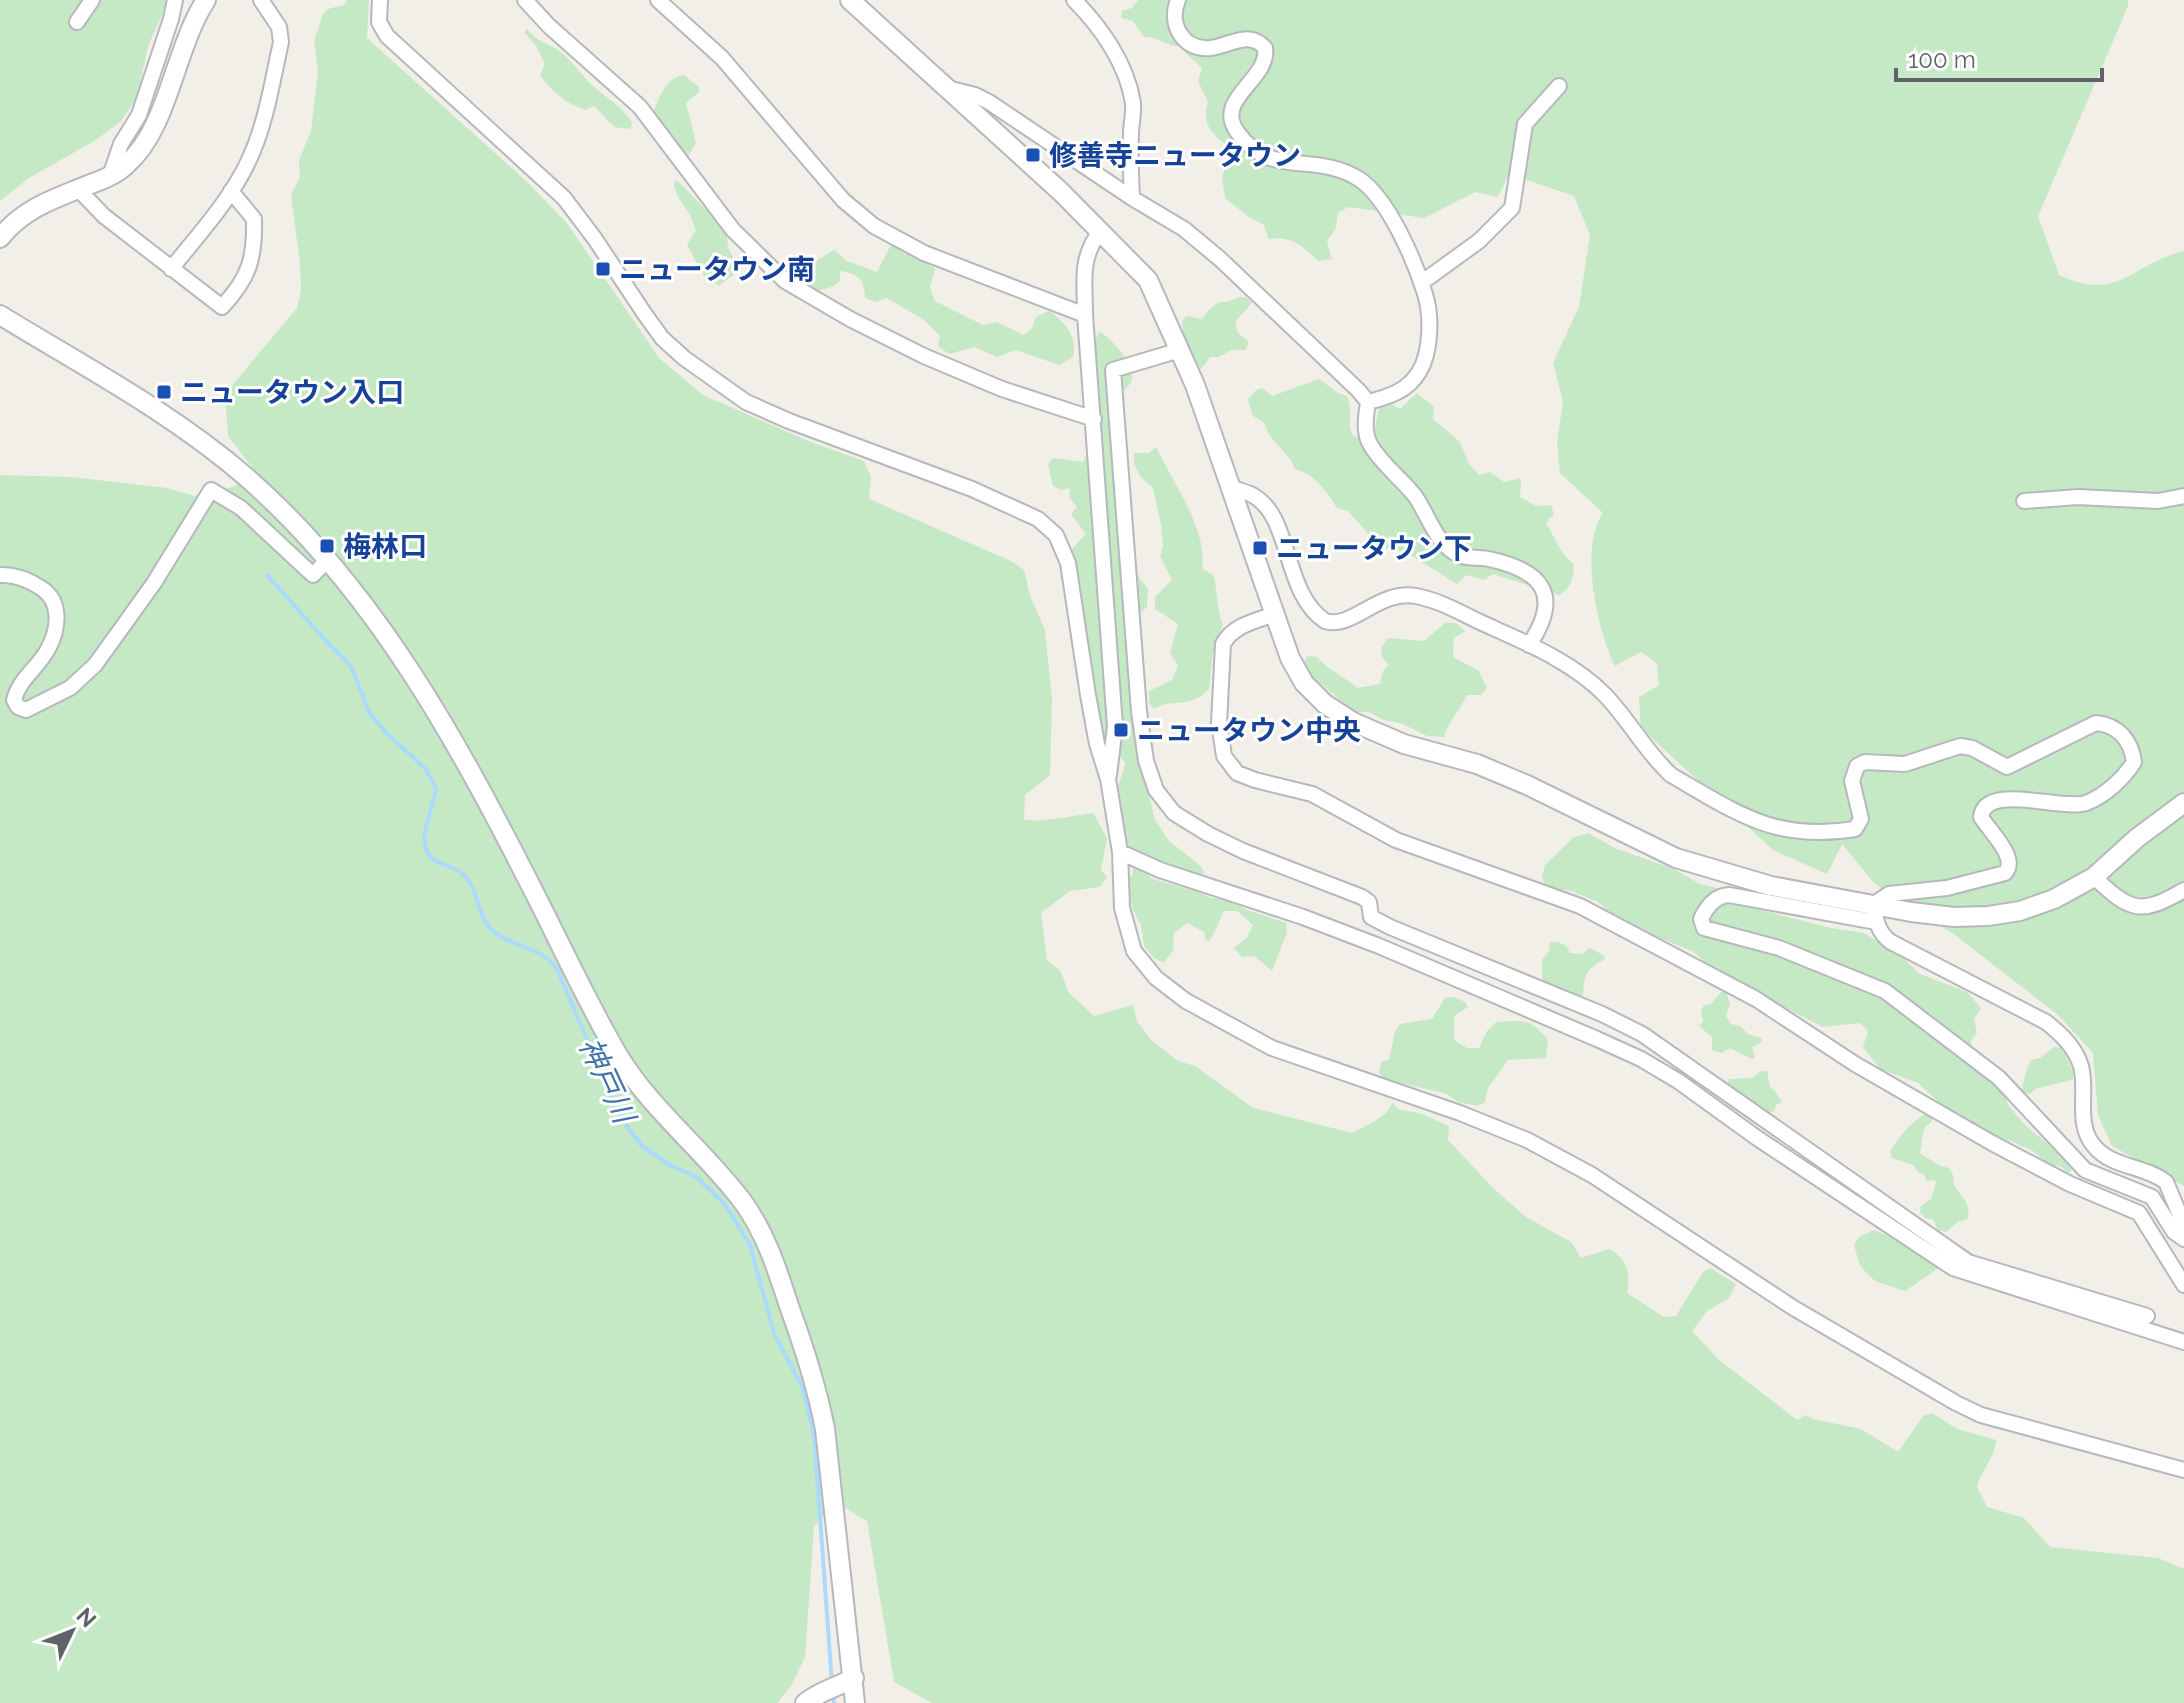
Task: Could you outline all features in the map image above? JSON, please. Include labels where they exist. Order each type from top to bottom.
[{"type":"street","points":[[77,22],[92,0]]},
{"type":"street","points":[[110,176],[121,144],[139,115],[175,0]]},
{"type":"street","points":[[0,238],[15,221],[38,204],[110,176],[138,153],[154,127],[187,34],[206,0]]},
{"type":"street","points":[[171,269],[231,191],[250,160],[257,140],[281,42],[279,27],[261,0]]},
{"type":"street","points":[[380,0],[379,22],[387,36],[564,198],[662,338],[684,358],[746,402],[972,489],[1047,525],[1062,547],[1068,563],[1097,744],[1108,779],[1120,852],[1122,908],[1134,951],[1171,992],[1229,1027],[1272,1048],[1460,1113],[1527,1140],[1592,1175],[1792,1307],[1981,1415],[2184,1470]]},
{"type":"street","points":[[525,0],[549,26],[640,107],[733,230],[785,281],[850,319],[924,356],[1002,389],[1094,419]]},
{"type":"street","points":[[658,0],[722,58],[820,176],[874,226],[924,253],[1085,315]]},
{"type":"street","points":[[850,0],[1101,230],[1148,280],[1195,385],[1290,658],[1304,683],[1325,704],[1353,722],[1404,744],[1477,764],[1527,785],[1576,812],[1676,858],[1875,913]]},
{"type":"street","points":[[1074,0],[1098,27],[1130,86],[1133,107],[1132,198]]},
{"type":"street","points":[[1178,0],[1174,19],[1184,39],[1194,45],[1211,48],[1251,38],[1258,40],[1265,48],[1259,72],[1236,99],[1231,113],[1235,131],[1248,146],[1275,161],[1326,164],[1360,180],[1386,208],[1421,283],[1429,315],[1422,367],[1418,374],[1402,390],[1368,402]]},
{"type":"street","points":[[1421,283],[1479,241],[1512,208],[1525,124],[1559,86]]},
{"type":"street","points":[[947,88],[989,102],[1132,198],[1184,229],[1220,259],[1368,402]]},
{"type":"street","points":[[78,189],[104,216],[222,307],[250,268],[254,227],[250,211],[231,191]]},
{"type":"street","points":[[1101,230],[1085,255],[1085,315],[1115,726],[1108,779]]},
{"type":"street","points":[[0,315],[139,399],[215,453],[245,476],[328,559],[381,626],[415,678],[505,836],[590,1002],[639,1088],[741,1200],[770,1249],[817,1387],[825,1429],[855,1703]]},
{"type":"street","points":[[1180,350],[1113,370],[1139,711],[1149,772],[1166,805],[1189,824],[1243,851],[1362,897],[1369,902],[1371,917],[1390,927],[1589,1008],[1642,1034],[1964,1266],[2147,1316]]},
{"type":"street","points":[[1368,402],[1365,426],[1371,445],[1414,494],[1442,540],[1459,555],[1500,561],[1526,573],[1541,587],[1547,598],[1547,611],[1529,645]]},
{"type":"street","points":[[1230,487],[1255,496],[1265,505],[1301,594],[1325,621],[1342,622],[1389,597],[1415,596],[1447,607],[1529,645],[1566,665],[1599,689],[1671,775],[1765,826],[1787,831],[1855,829],[1861,819],[1853,776],[1857,766],[1865,762],[1905,764],[1960,746],[1972,748],[2000,765],[2013,766],[2096,723],[2114,728],[2129,742],[2134,762],[2128,771],[2112,787],[2085,803],[2049,804],[2007,799],[1992,801],[1984,807],[1981,817],[2010,859],[2010,867],[2005,873],[1947,888],[1889,894],[1875,913]]},
{"type":"street","points":[[0,575],[29,580],[55,600],[57,615],[49,647],[17,686],[14,700],[18,707],[26,710],[70,688],[95,665],[154,583],[211,490],[241,508],[313,575],[328,559]]},
{"type":"street","points":[[2024,501],[2078,497],[2158,501],[2184,496]]},
{"type":"street","points":[[1275,614],[1239,627],[1228,635],[1223,644],[1219,723],[1224,756],[1237,773],[1312,794],[1396,840],[1580,906],[1756,999],[1855,1064],[1992,1143],[2070,1184],[2139,1213],[2184,1285]]},
{"type":"street","points":[[2184,803],[2137,838],[2094,877],[2054,899],[2020,911],[1954,917],[1875,913],[1729,895],[1714,901],[1701,919],[1704,928],[1779,948],[1885,991],[1999,1078],[2085,1170],[2152,1197],[2174,1232],[2184,1239]]},
{"type":"street","points":[[1120,852],[1160,870],[1303,917],[1379,946],[1641,1059],[1678,1081],[1901,1235],[1964,1266],[2184,1342]]},
{"type":"street","points":[[2094,877],[2114,895],[2133,906],[2145,908],[2158,906],[2184,890]]},
{"type":"street","points":[[1875,913],[1886,938],[1901,948],[2046,1022],[2059,1032],[2081,1066],[2084,1121],[2090,1141],[2111,1159],[2166,1182],[2184,1225]]},
{"type":"street","points":[[805,1703],[817,1693],[839,1687],[854,1678]]},
{"type":"green space","points":[[0,0],[177,0],[162,15],[148,46],[137,98],[121,121],[96,140],[29,178],[0,201]]},
{"type":"green space","points":[[347,0],[369,0],[367,38],[524,179],[566,222],[660,359],[703,395],[808,441],[864,461],[871,477],[869,499],[1013,562],[1024,570],[1030,596],[1045,630],[1052,699],[1050,775],[1025,795],[1024,820],[1093,813],[1107,838],[1101,870],[1107,877],[1100,887],[1070,891],[1041,913],[1047,961],[1060,970],[1069,993],[1094,1016],[1133,1005],[1137,1021],[1150,1039],[1178,1061],[1195,1066],[1253,1108],[1352,1133],[1386,1113],[1393,1102],[1397,1109],[1422,1114],[1449,1126],[1448,1140],[1493,1188],[1526,1217],[1571,1242],[1581,1258],[1609,1249],[1615,1253],[1626,1267],[1627,1293],[1664,1317],[1676,1316],[1703,1272],[1710,1268],[1736,1284],[1729,1298],[1707,1311],[1692,1331],[1718,1359],[1797,1420],[1806,1415],[1861,1429],[1898,1452],[1923,1416],[1932,1413],[1957,1429],[1996,1440],[1977,1487],[1987,1507],[2024,1518],[2050,1547],[2158,1558],[2184,1569],[2184,1703],[932,1703],[894,1682],[867,1521],[837,1503],[814,1526],[805,1657],[791,1686],[777,1703],[0,1703],[0,475],[71,477],[167,488],[195,496],[236,486],[252,467],[228,436],[225,394],[297,308],[301,291],[300,263],[291,195],[300,177],[299,160],[311,131],[318,72],[314,41],[323,14],[328,9],[344,5]]},
{"type":"green space","points":[[1138,0],[2128,0],[2038,216],[2059,275],[2079,283],[2111,283],[2184,251],[2184,1186],[2112,1146],[2098,1115],[2093,1053],[2057,1014],[1955,935],[1875,884],[1842,844],[1827,874],[1773,850],[1641,728],[1639,697],[1659,685],[1657,663],[1641,652],[1615,666],[1602,632],[1593,589],[1592,546],[1603,513],[1560,473],[1557,442],[1563,401],[1553,363],[1579,307],[1590,235],[1574,196],[1509,174],[1498,197],[1475,192],[1424,218],[1348,207],[1338,213],[1336,228],[1327,241],[1332,259],[1318,261],[1296,243],[1269,239],[1263,224],[1225,198],[1222,177],[1231,151],[1208,124],[1208,102],[1198,81],[1202,68],[1178,46],[1144,37],[1133,21],[1121,18],[1122,11],[1132,8]]},
{"type":"green space","points":[[527,29],[562,53],[622,111],[632,123],[631,129],[614,127],[594,106],[585,110],[554,92],[540,75],[545,64],[524,32]]},
{"type":"green space","points":[[684,75],[699,87],[699,92],[686,103],[696,143],[687,158],[652,117],[667,85]]},
{"type":"green space","points":[[677,180],[727,235],[728,248],[738,266],[735,273],[719,286],[704,276],[687,245],[696,230],[676,191],[674,182]]},
{"type":"green space","points":[[892,243],[905,254],[916,255],[935,269],[930,288],[935,301],[983,325],[996,322],[1024,335],[1032,328],[1036,317],[1049,311],[1069,331],[1074,343],[1073,357],[1059,365],[1016,350],[997,357],[974,347],[949,354],[938,346],[940,336],[924,320],[887,298],[875,302],[865,298],[862,282],[852,274],[840,271],[840,280],[834,286],[815,292],[799,282],[807,260],[816,261],[834,250],[847,261],[877,272]]},
{"type":"green space","points":[[1246,297],[1252,303],[1235,322],[1238,333],[1249,342],[1245,350],[1231,350],[1219,357],[1210,357],[1201,369],[1191,362],[1192,351],[1184,341],[1182,321],[1187,316],[1202,319],[1216,304]]},
{"type":"green space","points":[[1099,332],[1121,352],[1132,374],[1130,383],[1120,394],[1132,568],[1148,589],[1147,607],[1130,623],[1148,787],[1154,818],[1169,841],[1201,866],[1204,872],[1201,877],[1131,854],[1125,841],[1116,802],[1125,763],[1101,741],[1091,660],[1085,643],[1086,628],[1070,551],[1086,534],[1071,514],[1077,507],[1069,497],[1070,488],[1061,490],[1053,486],[1048,465],[1053,458],[1083,462],[1089,449],[1086,426],[1098,408],[1095,341]]},
{"type":"green space","points":[[1319,379],[1347,396],[1352,435],[1361,440],[1373,437],[1379,408],[1389,403],[1400,409],[1417,393],[1434,407],[1433,419],[1460,442],[1469,464],[1479,475],[1490,472],[1504,482],[1519,478],[1520,497],[1536,506],[1551,505],[1554,515],[1546,524],[1573,563],[1573,577],[1567,589],[1559,595],[1493,574],[1484,580],[1466,575],[1457,584],[1406,552],[1388,549],[1374,540],[1348,511],[1337,508],[1315,479],[1295,469],[1264,423],[1253,416],[1248,400],[1256,390],[1262,388],[1272,396]]},
{"type":"green space","points":[[1156,447],[1194,522],[1200,538],[1202,568],[1214,576],[1223,625],[1213,652],[1209,689],[1195,699],[1154,709],[1149,703],[1149,691],[1172,680],[1178,665],[1170,653],[1178,624],[1155,609],[1155,597],[1172,580],[1160,556],[1163,546],[1161,525],[1153,488],[1141,477],[1134,464],[1134,453],[1149,453]]},
{"type":"green space","points":[[1445,623],[1456,623],[1465,631],[1454,638],[1453,657],[1478,670],[1487,688],[1481,695],[1467,695],[1444,737],[1427,736],[1368,712],[1354,712],[1306,671],[1304,662],[1307,656],[1317,657],[1357,688],[1380,684],[1383,671],[1389,665],[1382,657],[1381,648],[1388,638],[1424,641]]},
{"type":"green space","points":[[1588,833],[1617,849],[1674,869],[1700,884],[1734,892],[1753,908],[1864,933],[1901,956],[1920,974],[1967,992],[1981,1008],[1974,1019],[1977,1033],[1971,1041],[1972,1063],[2004,1094],[2009,1106],[2024,1124],[2072,1170],[2068,1173],[2060,1166],[2049,1165],[2033,1151],[2011,1141],[1987,1137],[1971,1121],[1940,1103],[1918,1083],[1880,1069],[1863,1047],[1868,1031],[1860,1023],[1823,1027],[1768,999],[1753,987],[1721,977],[1694,952],[1624,923],[1598,902],[1571,891],[1545,887],[1542,876],[1545,865],[1574,837]]},
{"type":"green space","points":[[1139,867],[1152,879],[1211,898],[1231,900],[1247,910],[1286,923],[1287,932],[1272,971],[1254,956],[1242,957],[1234,948],[1247,938],[1253,925],[1237,911],[1224,911],[1210,941],[1206,940],[1204,932],[1187,923],[1174,933],[1173,950],[1164,963],[1154,958],[1144,946],[1141,925],[1133,910],[1127,881],[1133,874],[1133,868]]},
{"type":"green space","points":[[1550,942],[1562,944],[1570,953],[1582,954],[1590,948],[1603,955],[1605,959],[1587,973],[1583,996],[1548,987],[1542,980],[1542,960],[1549,951]]},
{"type":"green space","points":[[1721,992],[1726,992],[1730,1004],[1726,1016],[1731,1024],[1761,1038],[1762,1042],[1752,1047],[1755,1057],[1752,1059],[1730,1048],[1722,1053],[1712,1050],[1712,1037],[1699,1026],[1703,1021],[1701,1011],[1704,1005],[1711,1004]]},
{"type":"green space","points":[[1454,997],[1468,1007],[1454,1016],[1454,1040],[1467,1048],[1479,1048],[1487,1031],[1496,1022],[1531,1024],[1548,1040],[1546,1058],[1508,1060],[1488,1088],[1485,1102],[1478,1106],[1458,1102],[1447,1094],[1385,1079],[1379,1073],[1381,1062],[1389,1060],[1395,1032],[1400,1024],[1432,1019],[1445,998]]},
{"type":"green space","points":[[2054,1047],[2062,1048],[2074,1073],[2072,1080],[2035,1089],[2030,1094],[2021,1092],[2031,1060],[2040,1058]]},
{"type":"green space","points":[[1761,1071],[1767,1071],[1770,1087],[1782,1102],[1767,1114],[1759,1110],[1750,1098],[1727,1086],[1729,1079],[1752,1078]]},
{"type":"green space","points":[[1925,1114],[1932,1121],[1924,1128],[1920,1153],[1949,1168],[1954,1177],[1953,1184],[1968,1209],[1967,1219],[1946,1232],[1937,1230],[1934,1220],[1925,1218],[1920,1212],[1921,1206],[1931,1199],[1936,1182],[1927,1181],[1913,1165],[1892,1158],[1890,1152],[1905,1131]]},
{"type":"green space","points":[[1874,1230],[1898,1240],[1937,1264],[1937,1269],[1905,1291],[1875,1281],[1860,1266],[1854,1245],[1859,1237]]},
{"type":"waterway","name":"神戸川","points":[[267,575],[351,666],[369,712],[386,733],[425,768],[436,788],[425,834],[428,854],[467,879],[490,928],[505,939],[541,955],[556,967],[621,1118],[641,1145],[670,1165],[696,1177],[724,1203],[750,1245],[774,1333],[803,1389],[814,1434],[832,1684]]},
{"type":"waterway","name":"神戸川","points":[[833,1692],[834,1703]]},
{"type":"place","name":"修善寺ニュータウン","points":[[1033,155]]},
{"type":"place","name":"ニュータウン南","points":[[603,269]]},
{"type":"place","name":"ニュータウン入口","points":[[164,392]]},
{"type":"place","name":"梅林口","points":[[327,546]]},
{"type":"place","name":"ニュータウン下","points":[[1260,548]]},
{"type":"place","name":"ニュータウン中央","points":[[1121,730]]}]
